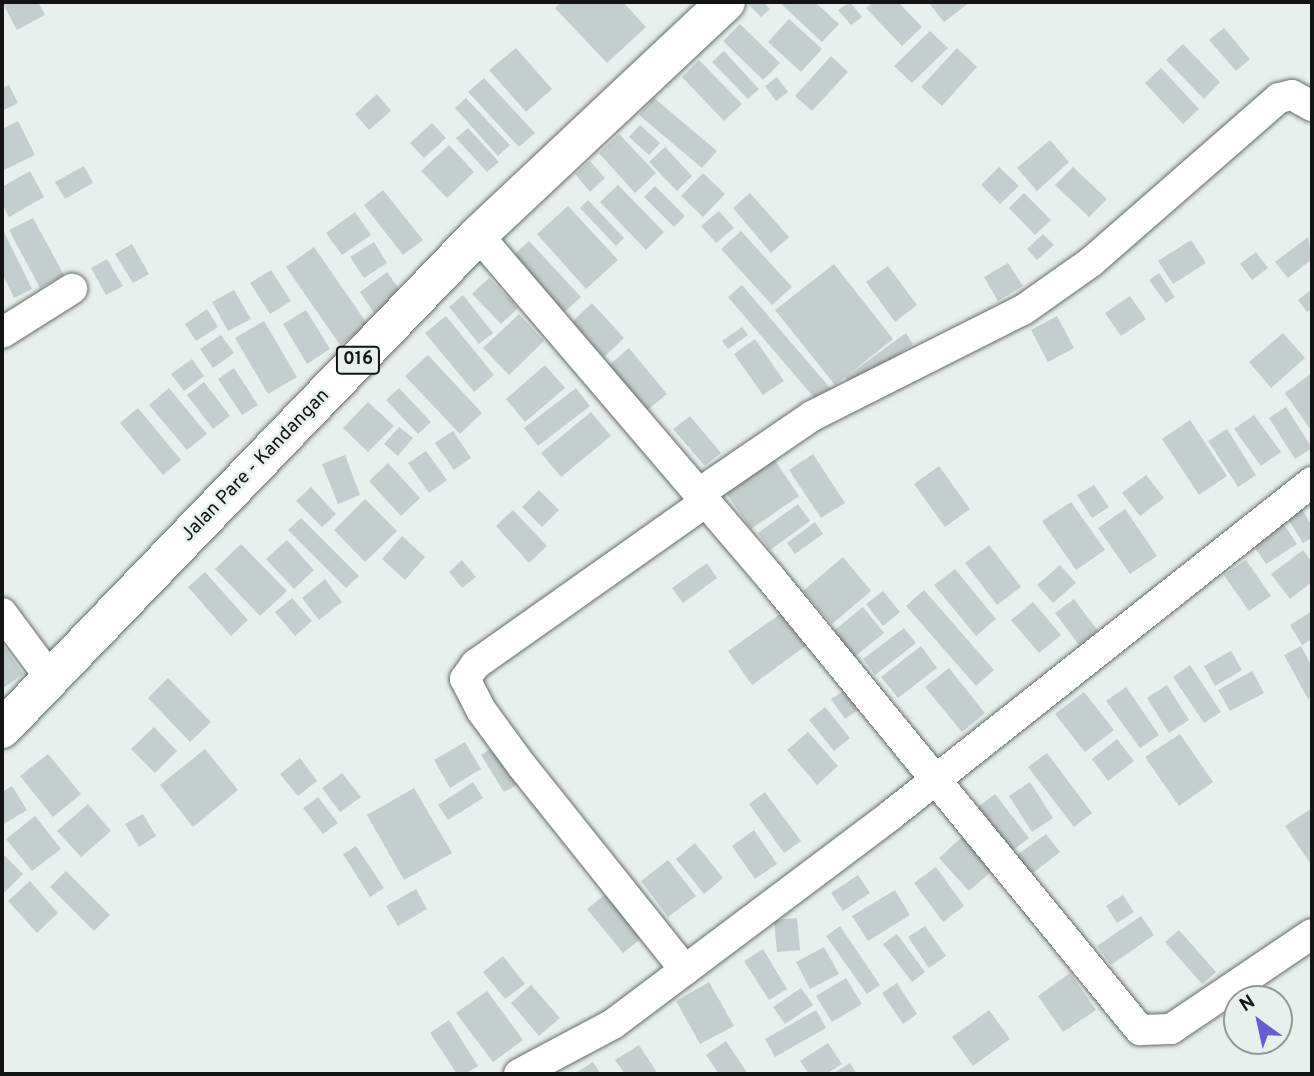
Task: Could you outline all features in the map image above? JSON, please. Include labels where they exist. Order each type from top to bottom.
[{"type":"main road","name":"Jalan Pare - Kandangan","points":[[2,729],[478,235],[726,2]]},
{"type":"street","points":[[685,970],[522,766],[474,699],[465,679],[476,664],[812,416],[1023,310],[1091,262],[1279,98],[1292,95],[1312,106]]},
{"type":"street","points":[[478,235],[702,498],[1140,1030],[1171,1029],[1312,934]]},
{"type":"street","points":[[2,333],[72,289]]},
{"type":"street","points":[[519,1074],[613,1024],[934,780],[1312,482]]},
{"type":"street","points":[[2,613],[51,679]]},
{"type":"building","points":[[2,2],[38,2],[45,15],[17,30]]},
{"type":"building","points":[[561,2],[623,2],[646,27],[607,63],[555,8]]},
{"type":"building","points":[[746,2],[763,2],[770,9],[761,17]]},
{"type":"building","points":[[779,2],[815,2],[839,24],[822,42]]},
{"type":"building","points":[[850,2],[862,17],[851,25],[838,10]]},
{"type":"building","points":[[873,2],[898,2],[922,27],[902,46],[866,8]]},
{"type":"building","points":[[928,2],[970,2],[944,22]]},
{"type":"building","points":[[789,19],[822,49],[801,72],[768,42]]},
{"type":"building","points":[[740,24],[780,63],[763,80],[723,41]]},
{"type":"building","points":[[1224,28],[1250,59],[1236,71],[1209,40]]},
{"type":"building","points":[[930,31],[948,48],[912,83],[894,66]]},
{"type":"building","points":[[1183,44],[1220,82],[1204,99],[1166,60]]},
{"type":"building","points":[[516,48],[552,89],[526,112],[489,70]]},
{"type":"building","points":[[957,48],[977,67],[942,106],[921,87]]},
{"type":"building","points":[[724,51],[759,89],[748,99],[712,62]]},
{"type":"building","points":[[831,56],[848,72],[812,111],[795,96]]},
{"type":"building","points":[[699,60],[742,104],[724,121],[682,77]]},
{"type":"building","points":[[1161,68],[1199,109],[1183,124],[1145,83]]},
{"type":"building","points":[[777,77],[788,92],[776,101],[765,86]]},
{"type":"building","points":[[484,78],[535,133],[519,147],[468,92]]},
{"type":"building","points":[[9,85],[18,103],[2,111],[2,88]]},
{"type":"building","points":[[377,94],[391,111],[369,130],[355,114]]},
{"type":"building","points":[[466,98],[510,145],[498,156],[455,108]]},
{"type":"building","points":[[654,98],[717,151],[702,168],[639,115]]},
{"type":"building","points":[[18,121],[35,155],[2,171],[2,129]]},
{"type":"building","points":[[432,123],[446,138],[424,158],[410,143]]},
{"type":"building","points":[[640,125],[660,143],[649,155],[629,137]]},
{"type":"building","points":[[468,128],[499,162],[487,172],[456,138]]},
{"type":"building","points":[[619,134],[656,173],[635,193],[599,153]]},
{"type":"building","points":[[1050,140],[1069,162],[1037,191],[1017,168]]},
{"type":"building","points":[[449,145],[474,172],[447,198],[421,171]]},
{"type":"building","points":[[665,147],[692,176],[677,191],[649,162]]},
{"type":"building","points":[[590,161],[605,178],[590,192],[575,174]]},
{"type":"building","points":[[84,166],[93,183],[65,199],[55,182]]},
{"type":"building","points":[[999,167],[1019,186],[1000,204],[981,185]]},
{"type":"building","points":[[1073,167],[1107,199],[1089,217],[1055,185]]},
{"type":"building","points":[[30,171],[44,197],[9,217],[2,204],[2,187]]},
{"type":"building","points":[[703,173],[725,194],[703,217],[681,196]]},
{"type":"building","points":[[618,185],[664,232],[646,250],[600,202]]},
{"type":"building","points":[[655,186],[685,216],[674,227],[644,197]]},
{"type":"building","points":[[383,190],[423,240],[403,255],[364,205]]},
{"type":"building","points":[[750,193],[789,237],[771,253],[733,208]]},
{"type":"building","points":[[1024,193],[1051,220],[1035,235],[1009,208]]},
{"type":"building","points":[[588,200],[624,238],[616,246],[580,208]]},
{"type":"building","points":[[568,206],[618,260],[586,289],[537,234]]},
{"type":"building","points":[[719,211],[734,228],[716,243],[701,226]]},
{"type":"building","points":[[355,212],[371,235],[342,255],[326,233]]},
{"type":"building","points":[[33,218],[64,275],[40,288],[9,230]]},
{"type":"building","points":[[2,228],[32,289],[14,298],[2,273]]},
{"type":"building","points":[[741,231],[792,287],[772,305],[721,249]]},
{"type":"building","points":[[1043,234],[1054,245],[1037,260],[1027,249]]},
{"type":"building","points":[[1308,237],[1312,259],[1288,278],[1275,262]]},
{"type":"building","points":[[1191,240],[1206,263],[1173,284],[1158,261]]},
{"type":"building","points":[[529,241],[581,297],[559,317],[507,261]]},
{"type":"building","points":[[374,242],[387,263],[364,278],[350,257]]},
{"type":"building","points":[[132,244],[149,274],[133,283],[115,254]]},
{"type":"building","points":[[314,247],[368,325],[340,345],[286,267]]},
{"type":"building","points":[[1256,252],[1268,268],[1252,280],[1240,264]]},
{"type":"building","points":[[107,259],[123,286],[106,295],[91,268]]},
{"type":"building","points":[[1008,263],[1023,286],[998,301],[984,277]]},
{"type":"building","points":[[834,264],[893,339],[848,375],[906,333],[913,344],[852,387],[845,377],[835,385],[775,310]]},
{"type":"building","points":[[888,266],[917,305],[895,322],[866,282]]},
{"type":"building","points":[[271,270],[291,301],[270,314],[250,283]]},
{"type":"building","points":[[387,272],[402,293],[374,313],[360,292]]},
{"type":"building","points":[[1159,273],[1175,297],[1166,303],[1149,280]]},
{"type":"building","points":[[489,278],[518,308],[501,324],[472,294]]},
{"type":"building","points":[[742,285],[836,395],[822,407],[728,297]]},
{"type":"building","points":[[1312,289],[1312,309],[1307,312],[1298,300]]},
{"type":"building","points":[[234,290],[251,319],[228,331],[212,302]]},
{"type":"building","points":[[463,295],[493,333],[479,344],[449,307]]},
{"type":"building","points":[[1130,296],[1146,319],[1121,336],[1105,313]]},
{"type":"building","points":[[592,303],[624,338],[604,357],[571,323]]},
{"type":"building","points":[[207,309],[218,327],[196,341],[185,324]]},
{"type":"building","points":[[306,310],[330,349],[307,364],[283,324]]},
{"type":"building","points":[[519,314],[544,341],[509,375],[483,348]]},
{"type":"building","points":[[446,316],[494,375],[474,392],[425,333]]},
{"type":"building","points":[[1057,316],[1074,348],[1048,362],[1031,330]]},
{"type":"building","points":[[264,321],[297,377],[268,394],[235,338]]},
{"type":"building","points":[[742,327],[748,335],[728,349],[722,341]]},
{"type":"building","points":[[1283,333],[1305,358],[1271,388],[1249,362]]},
{"type":"building","points":[[221,335],[234,353],[213,368],[200,349]]},
{"type":"building","points":[[755,339],[784,381],[763,395],[734,354]]},
{"type":"building","points":[[629,348],[667,394],[640,416],[602,371]]},
{"type":"building","points":[[428,355],[482,413],[460,434],[405,376]]},
{"type":"building","points":[[192,359],[204,376],[184,391],[171,374]]},
{"type":"building","points":[[545,365],[565,388],[525,422],[506,399]]},
{"type":"building","points":[[234,368],[258,405],[242,415],[218,379]]},
{"type":"building","points":[[1312,373],[1312,432],[1285,393]]},
{"type":"building","points":[[204,382],[230,416],[213,429],[187,395]]},
{"type":"building","points":[[169,388],[207,434],[187,450],[149,405]]},
{"type":"building","points":[[399,388],[431,422],[418,434],[386,400]]},
{"type":"building","points":[[576,388],[590,406],[538,446],[524,428]]},
{"type":"building","points":[[368,402],[394,426],[368,452],[343,428]]},
{"type":"building","points":[[1286,407],[1312,448],[1295,459],[1269,418]]},
{"type":"building","points":[[138,408],[181,460],[163,475],[120,423]]},
{"type":"building","points":[[591,412],[611,436],[561,477],[541,453]]},
{"type":"building","points":[[1254,415],[1281,452],[1261,466],[1234,429]]},
{"type":"building","points":[[690,416],[721,453],[705,466],[673,429]]},
{"type":"building","points":[[1190,420],[1227,476],[1199,495],[1162,439]]},
{"type":"building","points":[[399,427],[413,438],[398,456],[384,444]]},
{"type":"building","points":[[1227,429],[1256,475],[1238,487],[1208,441]]},
{"type":"building","points":[[453,431],[471,458],[454,470],[435,443]]},
{"type":"building","points":[[426,451],[447,480],[429,493],[408,463]]},
{"type":"building","points":[[813,454],[845,503],[821,518],[789,470]]},
{"type":"building","points":[[345,455],[360,495],[338,504],[322,464]]},
{"type":"building","points":[[772,456],[799,496],[751,529],[724,490]]},
{"type":"building","points":[[388,463],[420,498],[401,516],[369,481]]},
{"type":"building","points":[[939,466],[970,509],[945,527],[914,484]]},
{"type":"building","points":[[1146,475],[1164,498],[1140,516],[1122,493]]},
{"type":"building","points":[[1094,485],[1109,507],[1092,518],[1077,495]]},
{"type":"building","points":[[311,487],[336,514],[322,527],[296,501]]},
{"type":"building","points":[[539,490],[559,510],[542,527],[522,507]]},
{"type":"building","points":[[365,499],[397,531],[365,562],[334,530]]},
{"type":"building","points":[[1296,499],[1312,526],[1312,538],[1303,543],[1281,508]]},
{"type":"building","points":[[1071,502],[1105,550],[1076,570],[1042,521]]},
{"type":"building","points":[[798,504],[810,521],[770,550],[758,533]]},
{"type":"building","points":[[1125,509],[1157,556],[1130,574],[1098,528]]},
{"type":"building","points":[[513,510],[547,546],[529,563],[496,526]]},
{"type":"building","points":[[301,518],[359,576],[346,588],[288,530]]},
{"type":"building","points":[[1281,520],[1297,544],[1266,564],[1250,540]]},
{"type":"building","points":[[815,522],[823,534],[795,554],[787,543]]},
{"type":"building","points":[[402,536],[425,557],[405,580],[382,559]]},
{"type":"building","points":[[287,540],[314,570],[294,589],[266,559]]},
{"type":"building","points":[[241,544],[287,591],[260,616],[215,569]]},
{"type":"building","points":[[989,545],[1021,587],[997,605],[965,563]]},
{"type":"building","points":[[1303,550],[1312,562],[1312,582],[1290,599],[1271,574]]},
{"type":"building","points":[[843,557],[871,591],[832,624],[803,591]]},
{"type":"building","points":[[462,560],[476,577],[462,588],[449,572]]},
{"type":"building","points":[[1246,560],[1271,596],[1249,611],[1224,575]]},
{"type":"building","points":[[707,563],[717,578],[683,603],[672,588]]},
{"type":"building","points":[[1060,565],[1076,583],[1053,603],[1037,585]]},
{"type":"building","points":[[955,569],[996,619],[976,636],[934,585]]},
{"type":"building","points":[[205,572],[248,620],[231,636],[188,587]]},
{"type":"building","points":[[325,579],[342,602],[319,620],[302,598]]},
{"type":"building","points":[[924,590],[994,670],[976,686],[906,606]]},
{"type":"building","points":[[883,591],[900,612],[883,626],[866,604]]},
{"type":"building","points":[[292,598],[312,621],[295,636],[275,612]]},
{"type":"building","points":[[1074,599],[1098,631],[1079,645],[1055,613]]},
{"type":"building","points":[[1033,602],[1061,635],[1039,653],[1011,620]]},
{"type":"building","points":[[863,607],[884,633],[852,659],[831,633]]},
{"type":"building","points":[[1312,611],[1312,639],[1302,645],[1290,625]]},
{"type":"building","points":[[783,612],[807,645],[752,685],[728,651]]},
{"type":"building","points":[[904,628],[916,643],[875,675],[863,659]]},
{"type":"building","points":[[2,643],[23,674],[2,689]]},
{"type":"building","points":[[921,646],[937,668],[898,698],[881,677]]},
{"type":"building","points":[[1301,646],[1312,667],[1312,697],[1308,699],[1284,655]]},
{"type":"building","points":[[1231,651],[1242,670],[1215,686],[1204,666]]},
{"type":"building","points":[[1190,665],[1221,712],[1204,723],[1173,677]]},
{"type":"building","points":[[949,668],[985,713],[962,732],[925,687]]},
{"type":"building","points":[[1252,671],[1264,693],[1230,711],[1218,690]]},
{"type":"building","points":[[168,678],[211,722],[190,742],[148,698]]},
{"type":"building","points":[[1167,685],[1189,720],[1169,733],[1147,698]]},
{"type":"building","points":[[1126,687],[1159,735],[1140,748],[1106,701]]},
{"type":"building","points":[[845,690],[858,710],[845,719],[831,699]]},
{"type":"building","points":[[1084,692],[1114,730],[1085,752],[1055,714]]},
{"type":"building","points":[[825,707],[850,738],[834,751],[809,720]]},
{"type":"building","points":[[154,727],[177,751],[155,773],[131,749]]},
{"type":"building","points":[[808,732],[838,766],[817,785],[787,750]]},
{"type":"building","points":[[1180,734],[1213,782],[1179,806],[1145,757]]},
{"type":"building","points":[[1117,739],[1134,761],[1108,781],[1092,759]]},
{"type":"building","points":[[465,742],[481,769],[450,788],[434,760]]},
{"type":"building","points":[[495,746],[519,784],[504,792],[481,755]]},
{"type":"building","points":[[205,749],[238,790],[193,827],[160,785]]},
{"type":"building","points":[[1047,753],[1092,813],[1074,827],[1028,767]]},
{"type":"building","points":[[48,754],[81,794],[53,817],[20,776]]},
{"type":"building","points":[[300,758],[317,781],[298,796],[280,774]]},
{"type":"building","points":[[342,773],[361,797],[340,812],[322,788]]},
{"type":"building","points":[[473,782],[483,798],[448,820],[438,805]]},
{"type":"building","points":[[1030,782],[1053,818],[1032,832],[1009,796]]},
{"type":"building","points":[[12,786],[27,810],[2,825],[2,792]]},
{"type":"building","points":[[414,788],[452,853],[404,880],[367,815]]},
{"type":"building","points":[[765,792],[801,841],[784,853],[749,804]]},
{"type":"building","points":[[995,794],[1029,838],[1008,854],[974,810]]},
{"type":"building","points":[[318,797],[338,823],[323,834],[303,808]]},
{"type":"building","points":[[88,804],[111,831],[81,857],[57,831]]},
{"type":"building","points":[[1312,808],[1312,866],[1285,826]]},
{"type":"building","points":[[143,814],[156,836],[139,847],[125,824]]},
{"type":"building","points":[[35,816],[61,849],[32,871],[6,839]]},
{"type":"building","points":[[754,830],[777,864],[755,879],[732,846]]},
{"type":"building","points":[[1046,834],[1060,852],[1028,877],[1013,858]]},
{"type":"building","points":[[962,837],[993,870],[969,891],[939,858]]},
{"type":"building","points":[[695,843],[723,878],[704,894],[676,859]]},
{"type":"building","points":[[356,846],[384,888],[370,897],[343,854]]},
{"type":"building","points":[[2,853],[23,874],[2,895]]},
{"type":"building","points":[[668,860],[696,896],[668,917],[641,881]]},
{"type":"building","points":[[936,867],[964,906],[943,922],[914,883]]},
{"type":"building","points":[[66,871],[110,915],[94,931],[50,887]]},
{"type":"building","points":[[858,875],[870,893],[843,911],[831,893]]},
{"type":"building","points":[[30,881],[58,913],[37,933],[8,901]]},
{"type":"building","points":[[416,889],[427,909],[398,926],[386,906]]},
{"type":"building","points":[[611,890],[647,934],[623,953],[587,909]]},
{"type":"building","points":[[895,890],[910,915],[868,941],[852,916]]},
{"type":"building","points":[[1123,895],[1134,912],[1117,923],[1106,906]]},
{"type":"building","points":[[1141,916],[1154,935],[1111,965],[1097,946]]},
{"type":"building","points":[[797,918],[800,950],[777,952],[774,920]]},
{"type":"building","points":[[840,926],[880,985],[867,994],[826,936]]},
{"type":"building","points":[[925,926],[946,956],[929,968],[908,937]]},
{"type":"building","points":[[1179,930],[1216,972],[1202,984],[1165,942]]},
{"type":"building","points":[[897,934],[925,972],[912,982],[883,944]]},
{"type":"building","points":[[824,947],[839,974],[810,989],[796,962]]},
{"type":"building","points":[[763,949],[787,989],[769,1000],[744,961]]},
{"type":"building","points":[[503,956],[525,984],[505,999],[483,972]]},
{"type":"building","points":[[1070,973],[1096,1010],[1063,1032],[1038,996]]},
{"type":"building","points":[[846,978],[862,1004],[832,1022],[816,996]]},
{"type":"building","points":[[709,982],[734,1026],[700,1044],[676,1001]]},
{"type":"building","points":[[897,983],[917,1014],[903,1024],[882,993]]},
{"type":"building","points":[[531,985],[560,1018],[539,1036],[511,1003]]},
{"type":"building","points":[[801,988],[813,1005],[785,1024],[773,1007]]},
{"type":"building","points":[[487,991],[523,1040],[493,1062],[456,1013]]},
{"type":"building","points":[[816,1010],[826,1028],[775,1057],[765,1039]]},
{"type":"building","points":[[989,1010],[1010,1039],[973,1066],[952,1037]]},
{"type":"building","points":[[449,1020],[478,1066],[465,1074],[457,1074],[430,1033]]},
{"type":"building","points":[[726,1041],[748,1074],[719,1074],[706,1055]]},
{"type":"building","points":[[828,1043],[842,1064],[826,1074],[809,1074],[800,1061]]},
{"type":"building","points":[[639,1045],[658,1074],[625,1074],[615,1060]]},
{"type":"building","points":[[593,1062],[601,1074],[574,1074]]},
{"type":"building","points":[[850,1063],[857,1074],[832,1074]]}]
